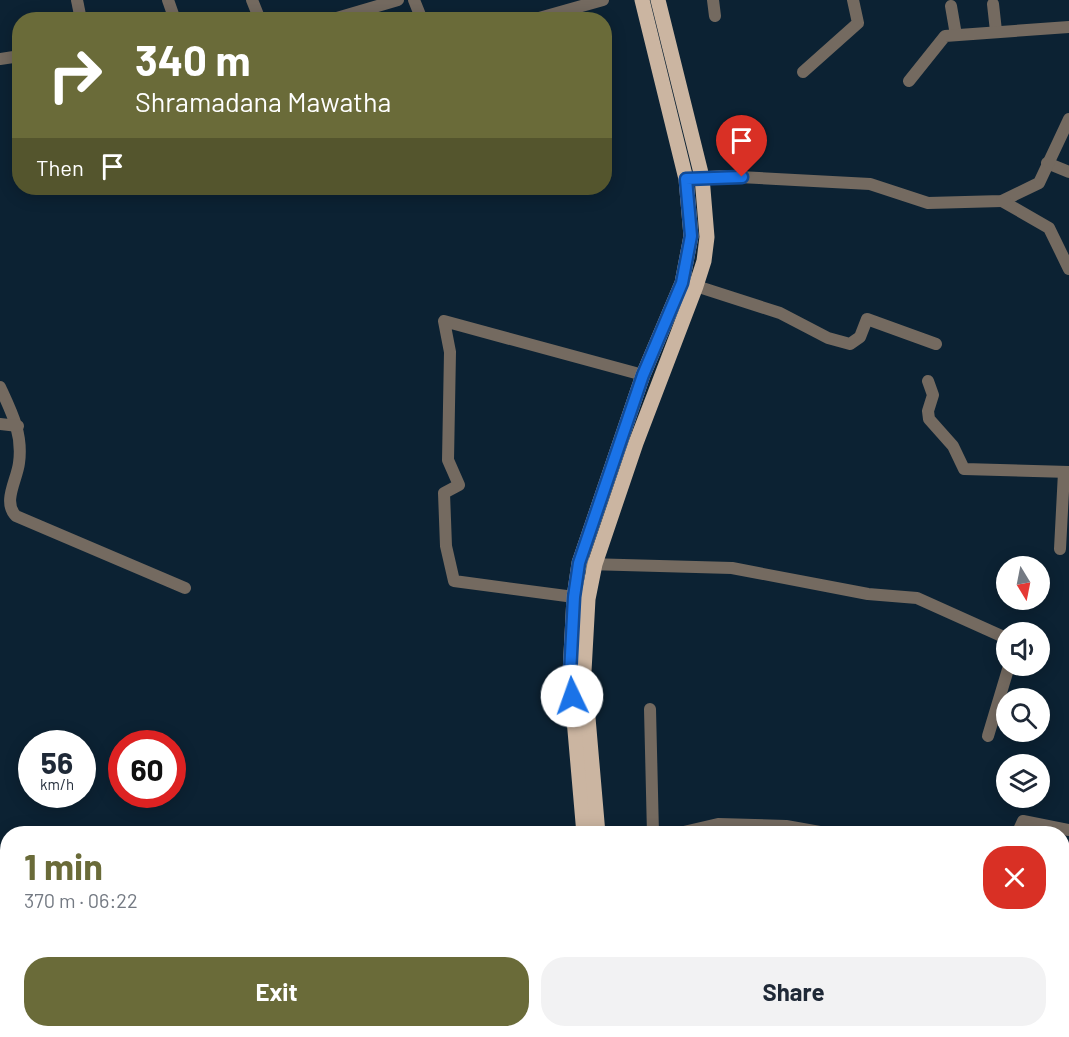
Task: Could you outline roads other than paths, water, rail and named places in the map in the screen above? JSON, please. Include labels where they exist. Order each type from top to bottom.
[{"type":"main road","points":[[583,826],[570,674],[574,597],[579,563],[643,375],[682,283],[691,236],[694,178],[642,0]]},
{"type":"main road","points":[[597,826],[584,671],[588,599],[595,564],[658,380],[696,286],[704,261],[707,237],[658,0]]},
{"type":"street","points":[[357,12],[398,0]]},
{"type":"street","points":[[560,12],[603,0]]},
{"type":"street","points":[[713,0],[715,15]]},
{"type":"street","points":[[803,72],[858,23],[853,0]]},
{"type":"street","points":[[993,4],[996,31]]},
{"type":"street","points":[[951,6],[956,35]]},
{"type":"street","points":[[909,81],[945,36],[1069,27]]},
{"type":"street","points":[[694,178],[720,176],[870,184],[928,203],[1002,201],[1039,183],[1069,119]]},
{"type":"street","points":[[1047,163],[1069,172]]},
{"type":"street","points":[[1002,201],[1049,228],[1069,268]]},
{"type":"street","points":[[696,286],[780,312],[828,338],[850,344],[860,336],[867,319],[936,344]]},
{"type":"street","points":[[574,597],[454,581],[446,546],[444,493],[459,485],[448,460],[451,379],[444,321],[643,375]]},
{"type":"street","points":[[928,381],[933,395],[928,411],[929,419],[953,446],[964,469],[1066,472],[1060,549]]},
{"type":"street","points":[[0,387],[18,426],[21,447],[9,504],[12,512],[185,588]]},
{"type":"street","points":[[0,424],[18,426]]},
{"type":"street","points":[[579,563],[732,568],[868,594],[918,598],[996,633]]},
{"type":"street","points":[[987,736],[1006,676]]},
{"type":"street","points":[[650,709],[653,826]]},
{"type":"street","points":[[1020,826],[1023,820],[1051,826]]},
{"type":"street","points":[[709,826],[718,824],[786,826]]}]
